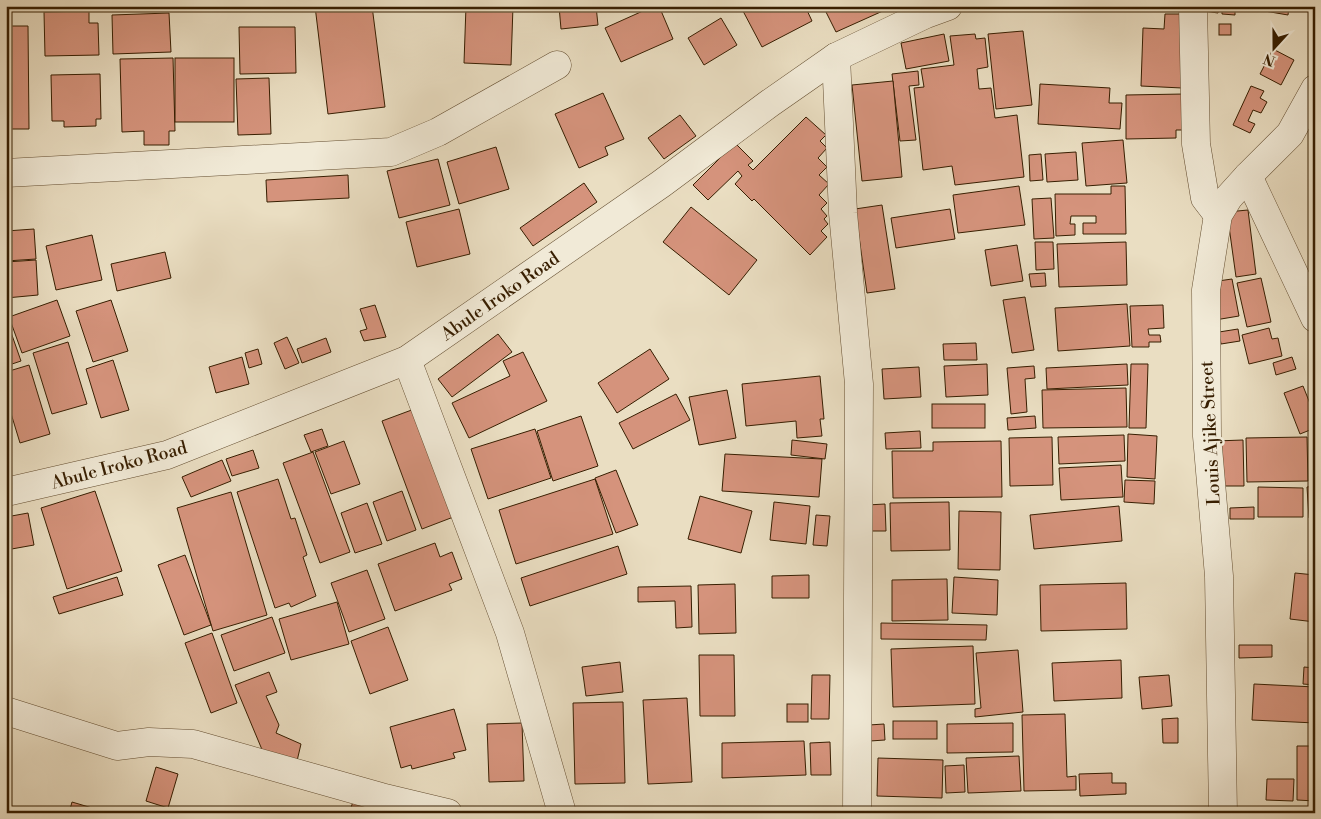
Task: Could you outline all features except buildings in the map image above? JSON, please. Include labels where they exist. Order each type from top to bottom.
[{"type":"street","name":"Abule Iroko Road","points":[[6,492],[167,455],[407,360],[661,184],[770,103],[836,58],[926,14],[948,6]]},
{"type":"street","points":[[1193,6],[1196,144],[1205,198],[1218,215]]},
{"type":"street","points":[[836,58],[843,213],[859,384],[857,813]]},
{"type":"street","points":[[6,173],[391,152],[438,132],[557,65]]},
{"type":"street","name":"Louis Ajike Street","points":[[1223,813],[1219,576],[1207,436],[1206,290],[1218,215],[1229,197],[1290,134],[1315,89]]},
{"type":"street","points":[[1248,176],[1315,318]]},
{"type":"street","points":[[407,360],[510,632],[562,813]]},
{"type":"street","points":[[6,711],[117,746],[149,742],[193,744],[381,797],[448,813]]}]
